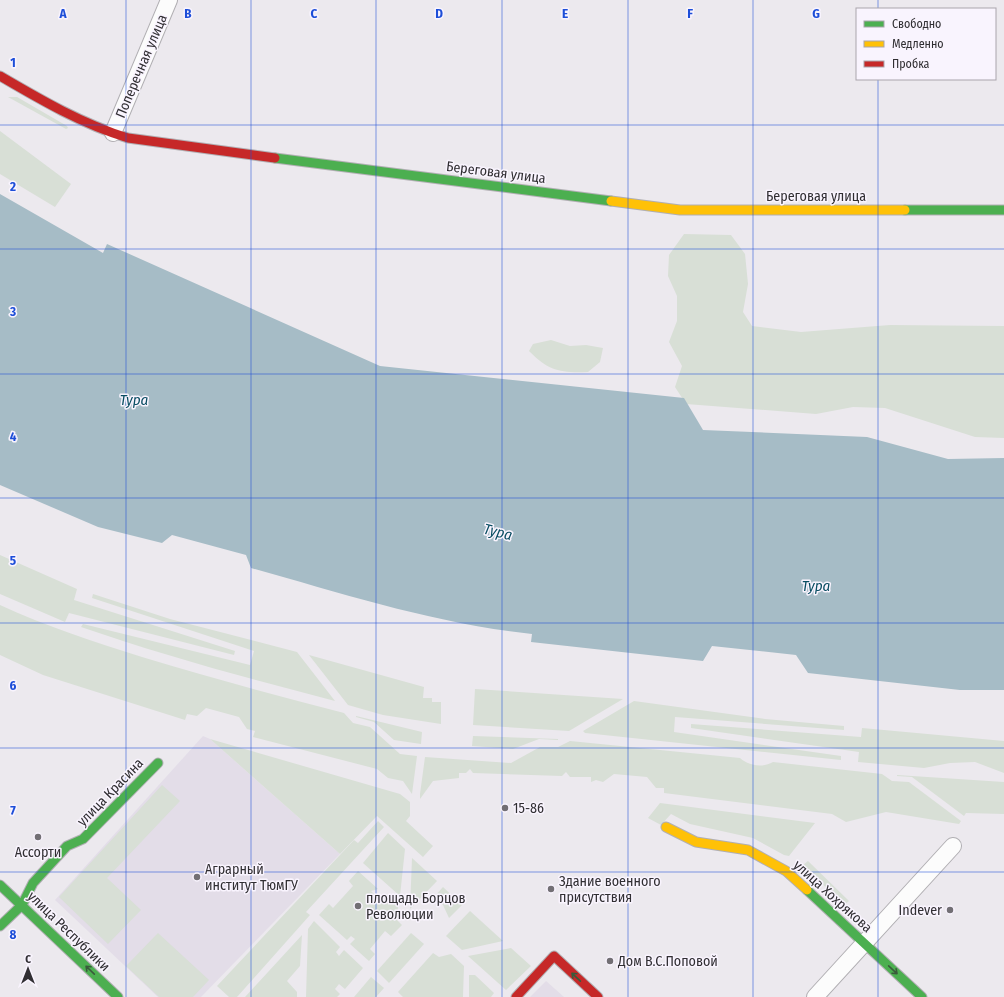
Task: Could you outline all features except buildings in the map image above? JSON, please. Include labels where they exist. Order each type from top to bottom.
[{"type":"street","name":"Поперечная улица","points":[[113,133],[169,0]]},
{"type":"street","name":"Береговая улица","points":[[0,76],[72,116],[136,141],[680,210],[1004,210]]},
{"type":"street","name":"улица Красина","points":[[0,926],[22,905],[33,883],[67,846],[83,839],[158,763]]},
{"type":"street","name":"улица Хохрякова","points":[[666,827],[696,842],[748,850],[786,871],[922,997]]},
{"type":"street","points":[[815,997],[953,846]]},
{"type":"street","name":"улица Республики","points":[[0,885],[118,997]]},
{"type":"street","points":[[516,997],[554,956],[598,997]]},
{"type":"shaded area","points":[[8,97],[17,97],[68,128],[66,129]]},
{"type":"shaded area","points":[[0,131],[71,184],[55,207],[0,174]]},
{"type":"shaded area","points":[[684,234],[731,235],[745,254],[748,284],[743,312],[752,326],[801,332],[890,325],[1004,326],[1004,438],[975,437],[885,408],[853,407],[816,414],[686,404],[675,387],[682,366],[669,342],[677,321],[677,296],[668,276],[669,255]]},
{"type":"shaded area","points":[[551,340],[570,346],[586,345],[603,348],[600,362],[588,372],[562,371],[549,367],[529,351],[533,344]]},
{"type":"shaded area","points":[[0,555],[77,589],[74,600],[235,651],[234,655],[69,613],[65,622],[0,594]]},
{"type":"shaded area","points":[[93,594],[170,619],[297,652],[335,701],[208,667],[81,627],[83,624],[250,665],[254,651],[92,598]]},
{"type":"shaded area","points":[[0,605],[35,620],[106,646],[243,686],[344,713],[353,723],[370,727],[400,754],[417,756],[412,794],[403,781],[388,778],[377,769],[253,737],[255,731],[247,729],[239,717],[206,708],[197,716],[187,714],[185,720],[43,675],[0,655]]},
{"type":"shaded area","points":[[309,655],[424,687],[423,698],[432,698],[432,702],[441,702],[441,724],[383,715],[348,705]]},
{"type":"shaded area","points":[[475,689],[623,699],[569,731],[473,725]]},
{"type":"shaded area","points":[[634,701],[765,719],[844,726],[844,730],[675,717],[674,732],[841,756],[841,760],[585,733],[583,731]]},
{"type":"shaded area","points":[[356,716],[422,732],[421,744],[394,740],[374,722]]},
{"type":"shaded area","points":[[691,724],[861,737],[862,728],[1004,741],[1004,773],[975,762],[950,763],[924,768],[858,762],[859,752],[691,728]]},
{"type":"shaded area","name":"Аграрный институт ТюмГУ","points":[[203,736],[210,739],[340,854],[201,997],[158,997],[55,900]]},
{"type":"shaded area","points":[[473,736],[558,739],[558,740],[539,739],[513,749],[472,746]]},
{"type":"shaded area","points":[[210,739],[400,794],[410,802],[410,816],[406,821],[433,846],[423,857],[377,816],[340,854]]},
{"type":"shaded area","points":[[570,741],[740,758],[748,763],[756,765],[765,765],[773,762],[882,774],[892,781],[909,782],[961,821],[959,824],[886,812],[846,822],[832,814],[664,793],[664,788],[656,788],[647,777],[614,774],[603,782],[596,780],[591,782],[591,777],[570,777],[566,772],[562,776],[473,773],[470,769],[466,773],[459,773],[459,778],[433,781],[420,799],[425,757],[511,763],[540,747],[558,747]]},
{"type":"shaded area","points":[[897,775],[1004,782],[1004,814],[966,813],[964,816],[912,777]]},
{"type":"shaded area","points":[[162,785],[180,801],[107,878],[141,910],[108,944],[59,897]]},
{"type":"shaded area","points":[[660,803],[815,823],[789,856],[784,855],[753,838],[690,824],[671,814],[661,825],[648,818]]},
{"type":"shaded area","points":[[378,821],[384,827],[306,912],[310,915],[237,997],[229,997],[217,986],[354,840],[358,843]]},
{"type":"shaded area","points":[[388,833],[405,849],[400,896],[363,863]]},
{"type":"shaded area","points":[[412,858],[437,881],[410,909]]},
{"type":"shaded area","points":[[808,861],[849,901],[844,905],[803,865]]},
{"type":"shaded area","points":[[358,871],[378,889],[371,891],[378,898],[388,897],[398,907],[397,920],[402,925],[391,936],[385,931],[370,949],[375,954],[369,961],[350,944],[355,939],[351,936],[347,940],[319,915],[329,904],[333,908],[353,886],[349,881]]},
{"type":"shaded area","points":[[443,887],[462,905],[449,918],[443,905],[434,897]]},
{"type":"shaded area","points":[[470,911],[503,941],[462,950],[446,936]]},
{"type":"shaded area","points":[[314,921],[340,947],[336,952],[339,956],[344,950],[363,968],[345,989],[339,984],[335,989],[340,994],[337,997],[306,997],[308,929]]},
{"type":"shaded area","points":[[158,933],[209,980],[193,997],[159,997],[126,966]]},
{"type":"shaded area","points":[[411,933],[424,944],[389,983],[377,971]]},
{"type":"shaded area","points":[[302,935],[300,966],[287,981],[297,992],[297,997],[245,997]]},
{"type":"shaded area","points":[[511,948],[531,966],[506,990],[468,956]]},
{"type":"shaded area","points":[[433,953],[439,957],[451,954],[464,966],[463,997],[403,997],[398,992]]},
{"type":"shaded area","points":[[469,975],[475,975],[494,993],[491,997],[469,997]]},
{"type":"shaded area","points":[[371,977],[384,988],[376,997],[354,997]]},
{"type":"shaded area","points":[[546,981],[564,997],[530,997]]},
{"type":"water","name":"Тура","points":[[0,194],[103,253],[107,244],[380,366],[684,398],[703,430],[867,437],[948,459],[1004,458],[1004,690],[960,690],[808,673],[796,655],[712,646],[703,661],[531,642],[532,634],[425,616],[355,598],[251,568],[246,555],[172,535],[162,543],[98,527],[0,485]]},
{"type":"traffic: fast","points":[[275,158],[611,201]]},
{"type":"traffic: fast","points":[[905,210],[1004,210]]},
{"type":"traffic: fast","points":[[0,926],[22,905],[33,883],[67,846],[83,839],[158,763]]},
{"type":"traffic: fast","points":[[0,885],[118,997]]},
{"type":"traffic: fast","points":[[807,890],[922,997]]},
{"type":"traffic: slow","points":[[611,201],[680,210],[905,210]]},
{"type":"traffic: slow","points":[[666,827],[696,842],[748,850],[786,871],[807,890]]},
{"type":"traffic: jam","points":[[0,76],[78,119],[128,138],[275,158]]},
{"type":"traffic: jam","points":[[516,997],[554,956],[598,997]]},
{"type":"place","name":"15-86","points":[[505,808]]},
{"type":"place","name":"Ассорти","points":[[38,837]]},
{"type":"place","name":"Аграрный институт ТюмГУ","points":[[197,877]]},
{"type":"place","name":"Здание военного присутствия","points":[[551,889]]},
{"type":"place","name":"площадь Борцов Революции","points":[[358,906]]},
{"type":"place","name":"Indever","points":[[950,910]]},
{"type":"place","name":"Дом В.С.Поповой","points":[[610,961]]}]
